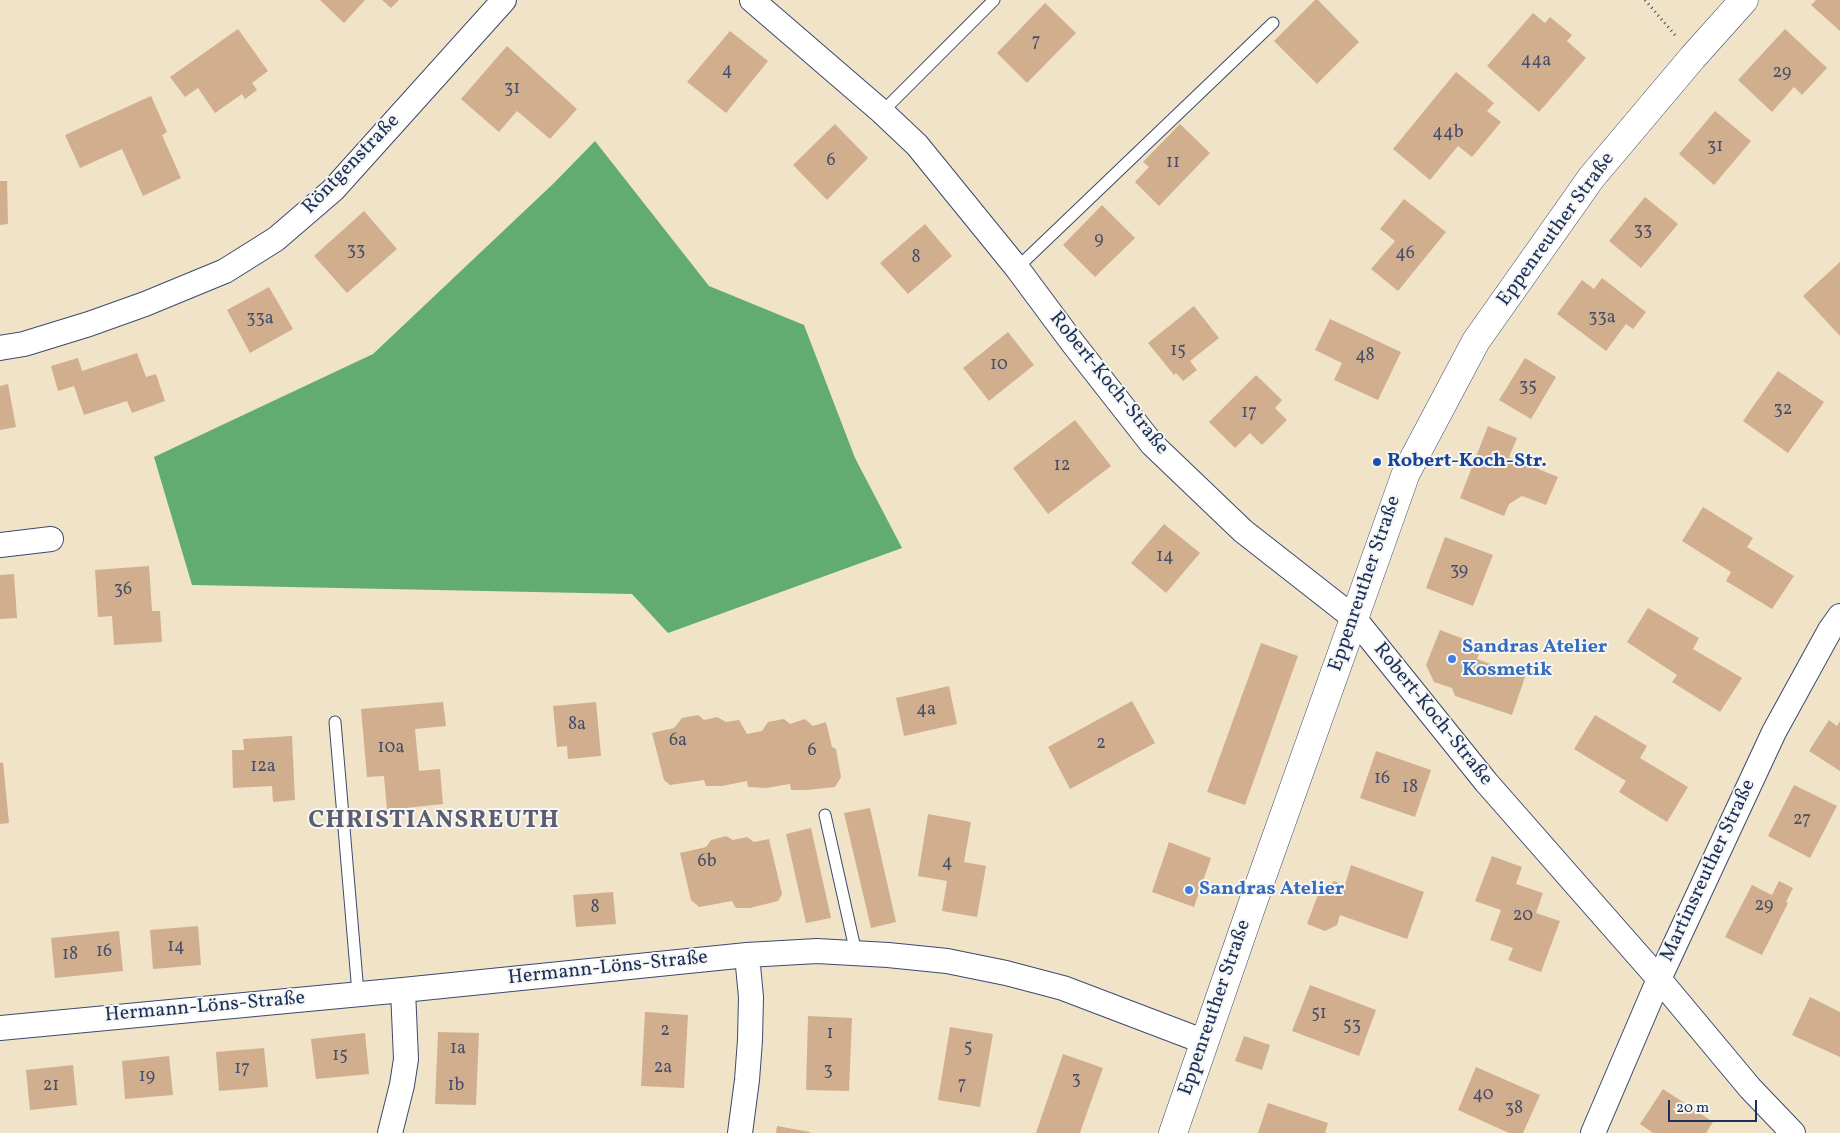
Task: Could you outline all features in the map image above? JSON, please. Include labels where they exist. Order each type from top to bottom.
[{"type":"main road","name":"Eppenreuther Straße","points":[[1173,1133],[1406,473],[1476,341],[1592,178],[1693,57],[1744,0]]},
{"type":"street","name":"Röntgenstraße","points":[[0,348],[24,344],[145,304],[225,271],[276,239],[333,190],[504,0]]},
{"type":"street","name":"Robert-Koch-Straße","points":[[752,0],[882,112],[916,145],[1017,268],[1152,444],[1243,531],[1354,618],[1486,782],[1659,979],[1750,1088],[1793,1133]]},
{"type":"street","points":[[0,546],[51,539]]},
{"type":"street","name":"Martinsreuther Straße","points":[[1593,1133],[1659,979],[1774,732],[1830,630],[1840,616]]},
{"type":"street","name":"Hermann-Löns-Straße","points":[[0,1028],[747,955],[817,951],[947,961],[1006,973],[1063,988],[1205,1042]]},
{"type":"street","points":[[740,1133],[750,1040],[751,997],[747,955]]},
{"type":"street","points":[[390,1133],[402,1085],[406,1059],[403,990]]},
{"type":"lane","points":[[882,112],[994,0]]},
{"type":"lane","points":[[1017,268],[1273,23]]},
{"type":"lane","points":[[335,722],[358,994]]},
{"type":"lane","points":[[825,815],[856,953]]},
{"type":"path","points":[[1645,0],[1693,57]]},
{"type":"green space","points":[[595,141],[709,286],[804,325],[855,458],[902,548],[668,633],[632,594],[192,585],[154,457],[373,354],[554,183]]},
{"type":"building","points":[[320,0],[365,0],[344,23]]},
{"type":"building","points":[[382,0],[399,0],[391,8]]},
{"type":"building","points":[[1315,0],[1318,0],[1359,42],[1317,84],[1274,41]]},
{"type":"building","points":[[1816,0],[1840,0],[1840,31],[1811,5]]},
{"type":"building","points":[[1045,3],[1076,33],[1027,83],[997,53]]},
{"type":"building","points":[[1533,13],[1545,23],[1550,17],[1572,35],[1567,41],[1586,58],[1539,112],[1487,66]]},
{"type":"building","points":[[238,29],[268,71],[252,83],[257,90],[245,99],[242,94],[215,113],[198,88],[185,97],[170,77]]},
{"type":"building","points":[[1785,29],[1827,68],[1802,95],[1794,87],[1772,112],[1738,80]]},
{"type":"building","points":[[730,31],[768,61],[726,113],[687,82]]},
{"type":"building","points":[[507,46],[577,109],[550,139],[517,111],[499,132],[461,99]]},
{"type":"building","points":[[1456,72],[1494,103],[1487,111],[1501,122],[1472,157],[1458,146],[1430,180],[1393,149]]},
{"type":"building","points":[[151,96],[167,132],[162,135],[181,178],[143,196],[122,149],[80,168],[65,135]]},
{"type":"building","points":[[1715,111],[1751,141],[1714,185],[1679,154]]},
{"type":"building","points":[[835,124],[868,158],[827,200],[793,165]]},
{"type":"building","points":[[1180,124],[1210,153],[1159,206],[1135,182],[1149,167],[1143,162]]},
{"type":"building","points":[[0,181],[7,181],[8,224],[0,225]]},
{"type":"building","points":[[1645,197],[1678,224],[1641,268],[1609,241]]},
{"type":"building","points":[[1404,199],[1446,232],[1398,291],[1371,269],[1395,241],[1380,229]]},
{"type":"building","points":[[1102,205],[1135,238],[1095,277],[1063,245]]},
{"type":"building","points":[[364,211],[397,249],[347,293],[314,256]]},
{"type":"building","points":[[925,224],[952,256],[908,294],[880,263]]},
{"type":"building","points":[[1840,262],[1840,336],[1803,296]]},
{"type":"building","points":[[1602,278],[1646,312],[1633,329],[1626,324],[1606,351],[1557,314],[1582,280],[1594,289]]},
{"type":"building","points":[[269,287],[293,329],[250,353],[227,310]]},
{"type":"building","points":[[1194,306],[1219,338],[1190,361],[1197,370],[1183,381],[1176,373],[1174,375],[1148,343]]},
{"type":"building","points":[[1330,319],[1401,352],[1378,400],[1334,380],[1342,363],[1315,350]]},
{"type":"building","points":[[1008,332],[1034,365],[989,401],[963,368]]},
{"type":"building","points":[[137,353],[146,377],[156,374],[165,401],[132,413],[127,401],[84,415],[74,386],[58,391],[51,366],[78,358],[82,371]]},
{"type":"building","points":[[1525,358],[1556,377],[1531,419],[1499,400]]},
{"type":"building","points":[[1778,371],[1824,402],[1788,453],[1743,421]]},
{"type":"building","points":[[1256,375],[1282,400],[1275,408],[1287,420],[1262,445],[1250,433],[1235,448],[1209,422]]},
{"type":"building","points":[[8,384],[16,427],[0,430],[0,386]]},
{"type":"building","points":[[1075,420],[1111,466],[1048,514],[1013,468]]},
{"type":"building","points":[[1488,426],[1517,438],[1509,457],[1558,477],[1546,505],[1522,496],[1509,504],[1504,516],[1460,498]]},
{"type":"building","points":[[1703,507],[1753,538],[1747,547],[1794,576],[1772,609],[1726,581],[1731,572],[1682,541]]},
{"type":"building","points":[[1164,524],[1200,553],[1166,593],[1131,563]]},
{"type":"building","points":[[1445,537],[1493,555],[1473,606],[1426,588]]},
{"type":"building","points":[[149,566],[152,611],[160,611],[162,642],[114,645],[112,616],[98,617],[95,570]]},
{"type":"building","points":[[14,574],[17,618],[0,619],[0,575]]},
{"type":"building","points":[[1648,608],[1699,638],[1693,649],[1742,678],[1720,712],[1672,682],[1677,675],[1627,642]]},
{"type":"building","points":[[1440,630],[1482,646],[1477,659],[1525,677],[1512,715],[1455,696],[1452,688],[1434,682],[1426,665]]},
{"type":"building","points":[[1261,643],[1298,656],[1245,805],[1207,792]]},
{"type":"building","points":[[949,686],[957,724],[904,736],[896,698]]},
{"type":"building","points":[[1132,701],[1155,743],[1070,789],[1048,747]]},
{"type":"building","points":[[443,702],[446,726],[415,729],[419,771],[440,769],[443,804],[387,810],[384,776],[367,777],[361,709]]},
{"type":"building","points":[[596,702],[601,756],[568,759],[567,746],[557,747],[553,706]]},
{"type":"building","points":[[698,715],[704,720],[717,717],[726,722],[739,720],[747,734],[762,731],[768,722],[784,719],[790,724],[805,719],[813,726],[826,722],[832,747],[836,749],[841,777],[835,787],[807,790],[791,790],[790,784],[766,788],[748,787],[747,781],[722,786],[706,786],[704,780],[670,785],[664,780],[652,733],[674,728],[682,718]]},
{"type":"building","points":[[1595,715],[1647,746],[1640,758],[1688,787],[1667,822],[1619,792],[1626,781],[1574,749]]},
{"type":"building","points":[[1829,720],[1837,726],[1840,721],[1840,771],[1809,751]]},
{"type":"building","points":[[292,736],[295,800],[273,802],[272,786],[233,788],[232,750],[244,750],[243,739]]},
{"type":"building","points":[[1376,751],[1431,770],[1415,817],[1360,798]]},
{"type":"building","points":[[3,762],[9,823],[0,824],[0,763]]},
{"type":"building","points":[[1794,785],[1837,806],[1810,858],[1768,836]]},
{"type":"building","points":[[870,808],[896,922],[871,928],[844,813]]},
{"type":"building","points":[[928,814],[971,822],[964,862],[986,866],[977,917],[942,911],[947,881],[918,876]]},
{"type":"building","points":[[811,828],[831,918],[806,923],[786,834]]},
{"type":"building","points":[[726,836],[733,840],[747,837],[754,842],[769,839],[782,894],[778,901],[750,908],[736,908],[732,901],[699,907],[691,900],[680,853],[706,847],[711,840]]},
{"type":"building","points":[[1169,842],[1211,858],[1194,907],[1152,892]]},
{"type":"building","points":[[1492,856],[1522,867],[1516,884],[1543,893],[1536,913],[1560,921],[1541,972],[1508,960],[1513,948],[1490,940],[1501,910],[1475,901]]},
{"type":"building","points":[[1351,865],[1424,892],[1407,939],[1340,915],[1337,925],[1325,931],[1307,924],[1319,892],[1334,881],[1345,885]]},
{"type":"building","points":[[1779,881],[1793,888],[1786,902],[1788,903],[1762,955],[1725,937],[1752,885],[1772,895]]},
{"type":"building","points":[[613,892],[616,924],[576,927],[573,895]]},
{"type":"building","points":[[198,926],[201,965],[153,969],[150,930]]},
{"type":"building","points":[[119,931],[123,971],[55,978],[51,938]]},
{"type":"building","points":[[1310,985],[1376,1010],[1359,1056],[1292,1031]]},
{"type":"building","points":[[1810,997],[1840,1012],[1840,1057],[1792,1035]]},
{"type":"building","points":[[645,1012],[688,1015],[684,1088],[641,1086]]},
{"type":"building","points":[[808,1016],[852,1018],[849,1091],[806,1090]]},
{"type":"building","points":[[950,1027],[993,1034],[980,1107],[938,1100]]},
{"type":"building","points":[[438,1032],[479,1033],[476,1105],[435,1104]]},
{"type":"building","points":[[365,1033],[369,1074],[316,1079],[311,1039]]},
{"type":"building","points":[[1244,1036],[1270,1045],[1262,1070],[1235,1061]]},
{"type":"building","points":[[264,1048],[268,1087],[219,1091],[216,1052]]},
{"type":"building","points":[[1063,1054],[1103,1068],[1080,1133],[1036,1133]]},
{"type":"building","points":[[169,1056],[173,1095],[125,1099],[122,1061]]},
{"type":"building","points":[[73,1065],[77,1105],[30,1110],[26,1070]]},
{"type":"building","points":[[1476,1067],[1540,1095],[1523,1133],[1509,1133],[1458,1110]]},
{"type":"building","points":[[1663,1089],[1713,1122],[1706,1133],[1653,1133],[1640,1124]]},
{"type":"building","points":[[1268,1103],[1328,1123],[1325,1133],[1258,1133]]},
{"type":"building","points":[[777,1126],[810,1132],[810,1133],[776,1133]]},
{"type":"place","name":"Robert-Koch-Str.","points":[[1377,462]]},
{"type":"place","name":"Sandras Atelier Kosmetik","points":[[1452,659]]},
{"type":"place","name":"Sandras Atelier","points":[[1189,890]]},
{"type":"district","name":"CHRISTIANSREUTH","points":[[434,822]]}]
